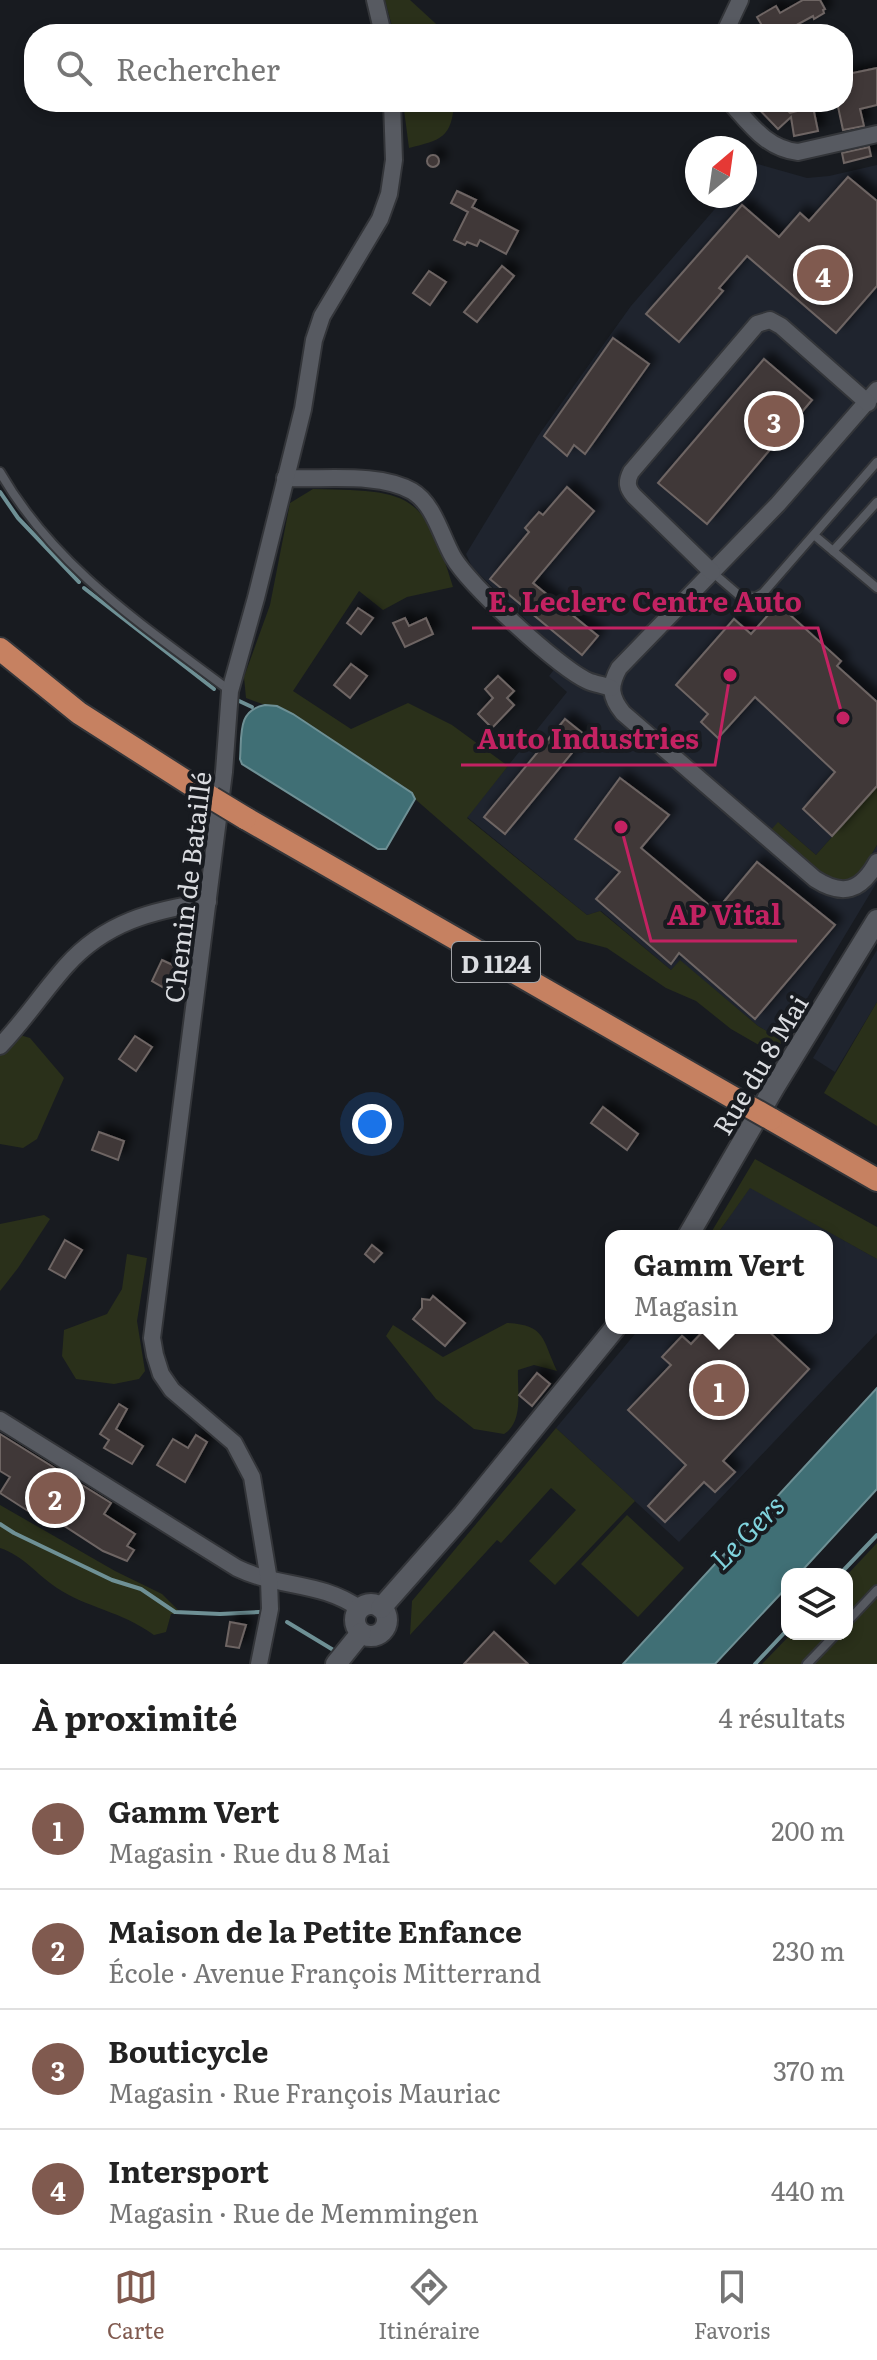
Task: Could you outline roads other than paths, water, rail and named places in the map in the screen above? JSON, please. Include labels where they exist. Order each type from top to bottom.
[{"type":"highway","name":"D 1124","points":[[0,649],[79,713],[245,818],[877,1180]]},
{"type":"street","points":[[375,0],[381,24]]},
{"type":"street","points":[[729,24],[740,0]]},
{"type":"street","name":"Chemin de Bataillé","points":[[259,1664],[270,1609],[269,1580],[252,1477],[234,1443],[172,1390],[161,1374],[152,1338],[224,772],[230,691],[303,409],[314,340],[322,316],[380,219],[389,194],[394,160],[392,112]]},
{"type":"street","points":[[739,112],[764,138],[786,151],[798,152],[877,134]]},
{"type":"street","points":[[712,572],[634,496],[628,489],[627,480],[757,324],[770,320],[872,397],[788,493],[712,572],[619,668],[611,688],[614,702],[623,713],[830,889],[854,887],[865,880],[877,862]]},
{"type":"street","points":[[285,478],[376,480],[411,490],[422,498],[430,510],[454,559],[471,581],[557,661],[587,680],[611,688]]},
{"type":"street","points":[[0,1046],[67,965],[87,945],[111,928],[167,908],[208,902]]},
{"type":"street","name":"Rue du 8 Mai","points":[[691,1230],[877,920]]},
{"type":"street","points":[[381,1608],[463,1515],[610,1334]]},
{"type":"street","points":[[0,1420],[237,1568],[269,1580],[317,1588],[344,1598],[360,1609]]},
{"type":"street","points":[[368,1604],[381,1608],[387,1616],[384,1631],[375,1636],[361,1633],[355,1621],[360,1609],[368,1604]]},
{"type":"street","points":[[336,1664],[361,1633]]},
{"type":"lane","points":[[712,572],[740,596],[756,597],[773,582],[877,462]]},
{"type":"lane","points":[[0,472],[18,504],[87,581],[230,691]]},
{"type":"lane","points":[[833,551],[877,502]]},
{"type":"lane","points":[[814,535],[875,583]]},
{"type":"lane","points":[[853,1616],[877,1590]]},
{"type":"lane","points":[[807,1664],[830,1640]]},
{"type":"water","points":[[265,705],[277,706],[293,714],[412,793],[415,799],[386,849],[378,849],[242,764],[241,733],[245,718]]},
{"type":"water","name":"Le Gers","points":[[877,1388],[877,1489],[805,1568],[781,1568],[781,1593],[715,1664],[623,1664]]},
{"type":"waterway","points":[[0,492],[18,518],[79,582]]},
{"type":"waterway","points":[[84,588],[214,689]]},
{"type":"waterway","points":[[237,700],[252,707]]},
{"type":"waterway","points":[[0,1524],[112,1580],[141,1589],[175,1612],[259,1612]]},
{"type":"waterway","points":[[846,1568],[877,1535]]},
{"type":"waterway","points":[[287,1622],[335,1651]]},
{"type":"waterway","points":[[755,1664],[781,1636]]},
{"type":"place","name":"Intersport","points":[[823,275]]},
{"type":"place","name":"Bouticycle","points":[[774,421]]},
{"type":"place","name":"Auto Industries","points":[[730,675]]},
{"type":"place","name":"E. Leclerc Centre Auto","points":[[843,718]]},
{"type":"place","name":"AP Vital","points":[[621,827]]},
{"type":"place","name":"Gamm Vert","points":[[719,1390]]},
{"type":"place","name":"Maison de la Petite Enfance","points":[[55,1498]]}]
